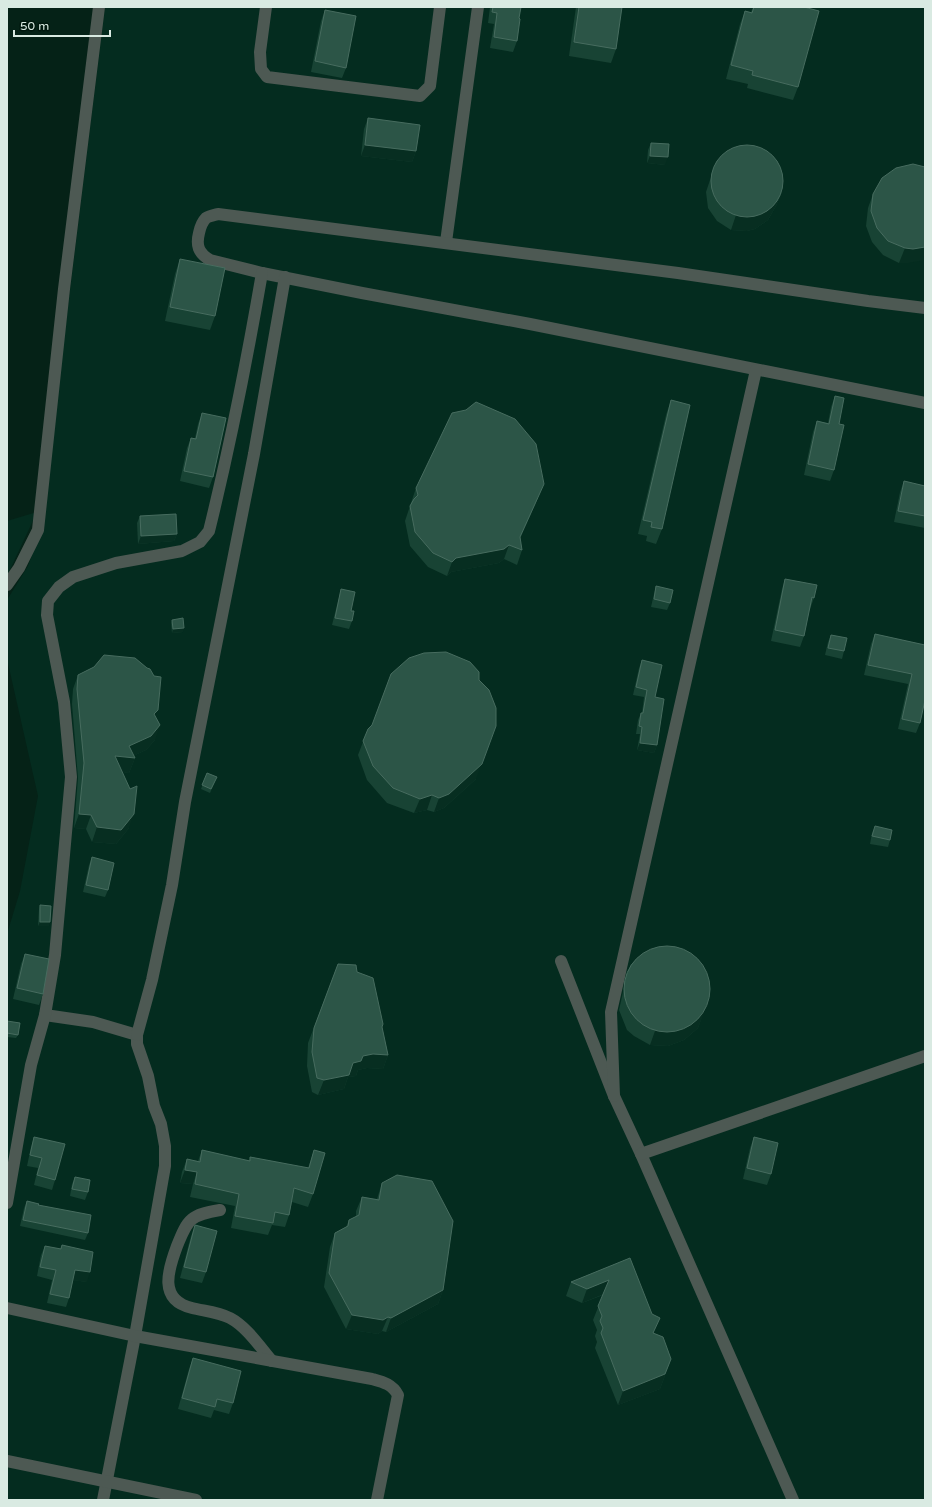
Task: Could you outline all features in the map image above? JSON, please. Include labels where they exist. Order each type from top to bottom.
[{"type":"lane","points":[[7,586],[19,568],[38,530],[65,281],[99,7]]},
{"type":"lane","points":[[266,7],[260,52],[261,69],[267,77],[420,96],[430,86],[440,7]]},
{"type":"lane","points":[[446,242],[478,7]]},
{"type":"lane","points":[[925,308],[446,242],[218,214],[207,217],[200,227],[197,240],[197,248],[210,260],[262,273],[925,403]]},
{"type":"lane","points":[[7,1203],[31,1066],[45,1015],[55,954],[72,776],[64,702],[47,614],[48,601],[59,587],[73,576],[116,563],[182,551],[200,542],[209,532],[244,374],[262,273]]},
{"type":"lane","points":[[103,1500],[135,1336],[165,1166],[165,1146],[161,1124],[154,1106],[148,1076],[137,1044],[136,1035],[152,980],[172,885],[185,802],[254,454],[285,277]]},
{"type":"lane","points":[[614,1096],[611,1012],[756,370]]},
{"type":"lane","points":[[561,961],[614,1096],[793,1500]]},
{"type":"lane","points":[[45,1015],[94,1022],[136,1035]]},
{"type":"lane","points":[[641,1154],[925,1056]]},
{"type":"lane","points":[[220,1210],[200,1214],[191,1219],[172,1258],[168,1289],[180,1304],[229,1318],[238,1324],[272,1361]]},
{"type":"lane","points":[[7,1308],[135,1336],[372,1379],[389,1384],[398,1395],[377,1500]]},
{"type":"lane","points":[[7,1461],[196,1500]]},
{"type":"shaded area","points":[[105,7],[925,7],[925,1500],[7,1500],[7,934],[20,891],[38,796],[7,659],[7,600],[28,566],[40,533]]},
{"type":"shaded area","points":[[37,512],[7,576],[7,521]]},
{"type":"building","points":[[493,7],[521,7],[517,41],[494,37],[497,13],[492,12]]},
{"type":"building","points":[[579,7],[622,7],[616,49],[574,42]]},
{"type":"building","points":[[754,7],[804,7],[819,11],[798,87],[752,75],[753,71],[731,65],[745,11],[752,13]]},
{"type":"building","points":[[325,10],[356,16],[346,68],[315,61]]},
{"type":"building","points":[[368,118],[420,125],[416,151],[365,145]]},
{"type":"building","points":[[651,143],[669,144],[668,157],[650,156]]},
{"type":"building","points":[[747,145],[767,151],[777,161],[783,181],[777,201],[767,211],[747,217],[727,211],[717,201],[711,181],[717,161],[727,151]]},
{"type":"building","points":[[913,164],[925,167],[925,247],[913,249],[905,248],[888,241],[877,228],[871,211],[873,194],[882,178],[896,168]]},
{"type":"building","points":[[180,259],[225,268],[215,316],[170,307]]},
{"type":"building","points":[[835,396],[844,398],[839,424],[844,425],[834,470],[808,464],[817,421],[829,424]]},
{"type":"building","points":[[671,400],[690,405],[662,529],[651,527],[652,522],[643,520]]},
{"type":"building","points":[[476,402],[515,419],[536,444],[544,484],[520,537],[522,550],[509,545],[504,549],[456,558],[452,562],[433,553],[415,532],[410,506],[418,495],[416,488],[452,413],[466,410]]},
{"type":"building","points":[[202,413],[226,418],[213,477],[184,471],[191,438],[196,439]]},
{"type":"building","points":[[904,481],[925,486],[925,516],[898,511]]},
{"type":"building","points":[[176,514],[177,534],[141,536],[140,516]]},
{"type":"building","points":[[785,579],[817,585],[814,598],[812,597],[804,636],[775,630]]},
{"type":"building","points":[[656,586],[673,590],[670,603],[654,599]]},
{"type":"building","points":[[341,589],[355,592],[351,611],[354,611],[352,621],[335,618]]},
{"type":"building","points":[[183,618],[184,628],[173,629],[172,620]]},
{"type":"building","points":[[875,634],[925,645],[925,700],[920,723],[902,719],[912,674],[868,665]]},
{"type":"building","points":[[831,635],[847,638],[844,651],[828,648]]},
{"type":"building","points":[[446,652],[470,662],[479,672],[479,680],[489,690],[496,708],[496,726],[482,764],[449,794],[439,798],[432,795],[420,799],[393,788],[373,766],[363,741],[368,729],[372,725],[391,674],[409,658],[424,653]]},
{"type":"building","points":[[104,655],[135,658],[150,669],[154,676],[161,677],[158,710],[154,714],[160,725],[151,736],[129,746],[135,758],[115,756],[130,789],[137,786],[134,814],[121,830],[97,827],[91,815],[79,814],[84,763],[77,689],[78,675],[94,667]]},
{"type":"building","points":[[642,660],[662,665],[655,697],[664,699],[657,745],[640,743],[642,727],[639,726],[647,690],[636,687]]},
{"type":"building","points":[[207,773],[217,777],[211,789],[202,785]]},
{"type":"building","points":[[875,826],[892,830],[890,840],[872,836]]},
{"type":"building","points":[[92,857],[114,863],[108,890],[86,885]]},
{"type":"building","points":[[40,905],[51,906],[50,922],[40,922]]},
{"type":"building","points":[[667,946],[683,950],[697,959],[706,973],[710,989],[706,1005],[697,1019],[683,1028],[667,1032],[651,1028],[637,1019],[628,1005],[624,989],[628,973],[637,959],[651,950]]},
{"type":"building","points":[[25,954],[49,959],[43,994],[17,988]]},
{"type":"building","points":[[338,964],[356,965],[357,972],[373,978],[388,1055],[373,1054],[363,1056],[361,1061],[353,1063],[349,1075],[324,1080],[317,1078],[312,1052],[314,1028]]},
{"type":"building","points":[[7,1021],[20,1023],[18,1035],[7,1033]]},
{"type":"building","points":[[34,1137],[65,1144],[55,1180],[37,1175],[42,1158],[30,1155]]},
{"type":"building","points":[[754,1137],[778,1143],[771,1174],[747,1168]]},
{"type":"building","points":[[202,1150],[250,1161],[250,1157],[309,1168],[314,1150],[325,1153],[313,1194],[294,1188],[289,1215],[275,1212],[273,1223],[235,1216],[239,1194],[195,1184],[197,1172],[185,1170],[187,1159],[200,1162]]},
{"type":"building","points":[[397,1175],[432,1181],[453,1221],[443,1290],[391,1318],[388,1317],[383,1320],[352,1315],[329,1273],[335,1233],[348,1226],[349,1220],[359,1215],[362,1197],[379,1200],[382,1183]]},
{"type":"building","points":[[75,1177],[90,1180],[88,1192],[72,1189]]},
{"type":"building","points":[[27,1201],[39,1204],[38,1205],[91,1215],[88,1233],[23,1220]]},
{"type":"building","points":[[195,1225],[217,1231],[206,1272],[184,1267]]},
{"type":"building","points":[[62,1245],[93,1252],[90,1272],[75,1270],[69,1298],[50,1294],[56,1270],[40,1267],[45,1246],[61,1249]]},
{"type":"building","points":[[630,1258],[652,1314],[660,1318],[653,1333],[663,1337],[671,1359],[665,1374],[623,1391],[601,1333],[603,1328],[600,1321],[602,1316],[598,1306],[609,1280],[587,1289],[571,1282]]},
{"type":"building","points":[[193,1358],[241,1371],[233,1403],[217,1399],[215,1407],[182,1398]]}]
